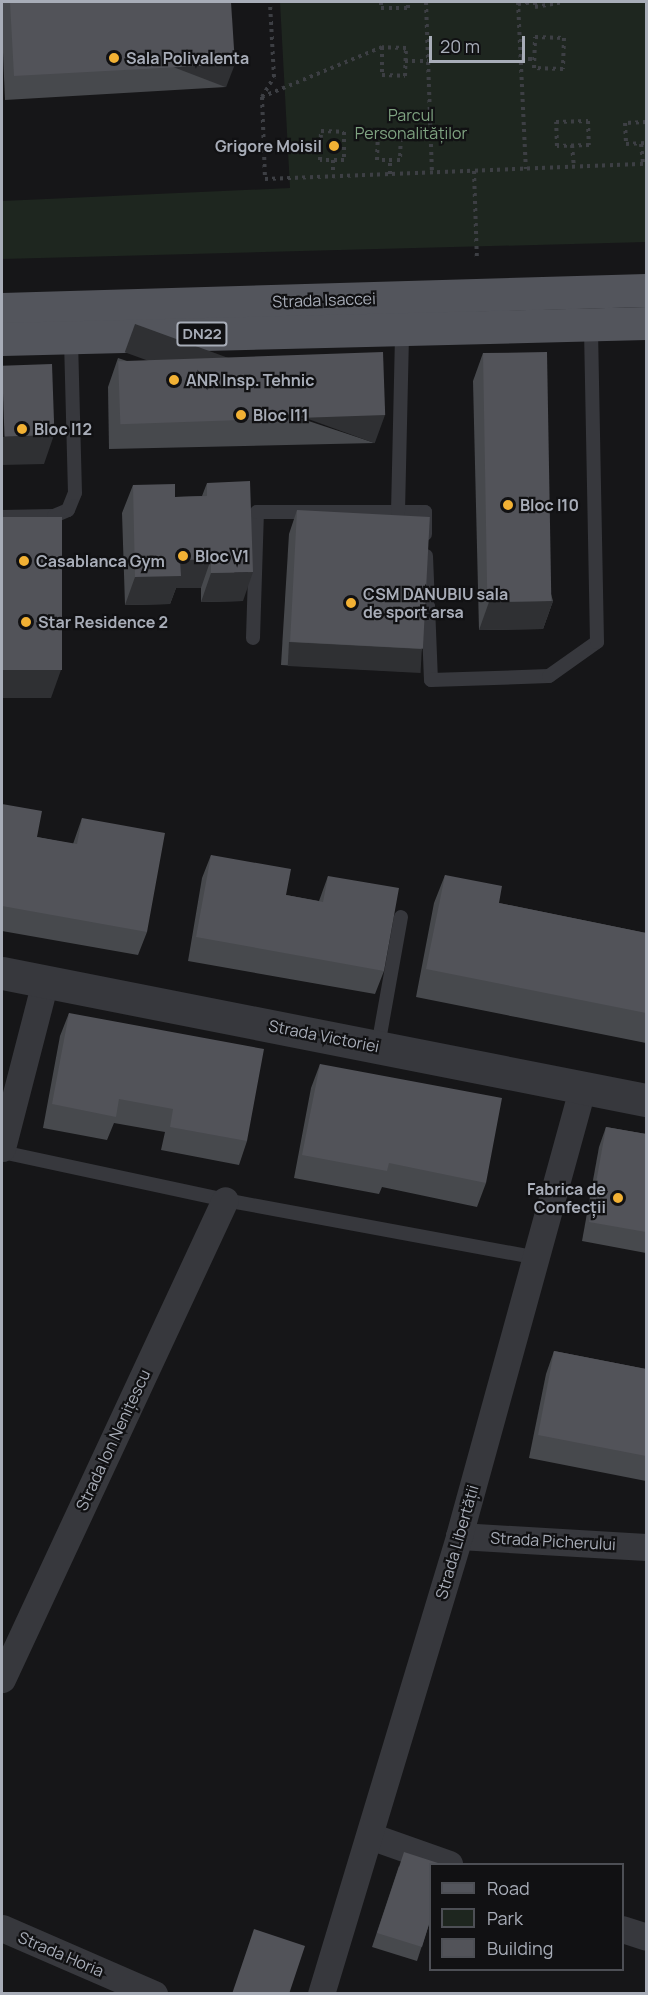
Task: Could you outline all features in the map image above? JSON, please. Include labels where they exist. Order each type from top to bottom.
[{"type":"main road","name":"Strada Isaccei","points":[[2,309],[646,290]]},
{"type":"main road","name":"Strada Isaccei","points":[[2,339],[402,327],[646,323]]},
{"type":"street","name":"Strada Victoriei","points":[[2,973],[646,1100]]},
{"type":"street","points":[[2,1150],[45,982]]},
{"type":"street","name":"Strada Libertății","points":[[321,1994],[459,1536],[539,1258],[582,1088]]},
{"type":"street","name":"Strada Ion Nenițescu","points":[[2,1679],[225,1200]]},
{"type":"street","name":"Strada Picherului","points":[[459,1536],[646,1547]]},
{"type":"street","points":[[370,1836],[446,1863]]},
{"type":"street","name":"Strada Horia","points":[[2,1928],[154,1994]]},
{"type":"street","points":[[624,1930],[646,1937]]},
{"type":"lane","points":[[253,638],[257,512],[424,512],[430,680],[549,676],[597,642],[591,325]]},
{"type":"lane","points":[[398,512],[402,327]]},
{"type":"lane","points":[[2,517],[54,516],[68,510],[75,493],[71,338]]},
{"type":"lane","points":[[378,1046],[401,917]]},
{"type":"lane","points":[[2,1150],[225,1200],[539,1258]]},
{"type":"path","points":[[270,2],[274,77],[262,97],[265,179],[645,164],[644,144],[626,144],[625,123],[646,122]]},
{"type":"path","points":[[381,2],[381,8],[408,8],[408,2]]},
{"type":"path","points":[[426,2],[432,172]]},
{"type":"path","points":[[526,169],[518,2],[534,2],[535,7],[564,2]]},
{"type":"path","points":[[535,38],[564,38],[563,69],[534,68],[534,59],[535,38]]},
{"type":"path","points":[[262,97],[382,47],[406,48],[405,76],[382,75],[382,47]]},
{"type":"path","points":[[521,59],[534,59]]},
{"type":"path","points":[[405,61],[428,61]]},
{"type":"path","points":[[588,121],[589,145],[572,145],[557,146],[556,122],[588,121]]},
{"type":"path","points":[[321,131],[344,132],[344,160],[333,160],[320,160],[321,131]]},
{"type":"path","points":[[378,131],[401,131],[400,160],[390,160],[377,160],[378,131]]},
{"type":"path","points":[[572,145],[574,167]]},
{"type":"path","points":[[333,160],[333,174]]},
{"type":"path","points":[[390,160],[390,174]]},
{"type":"path","points":[[474,171],[477,260]]},
{"type":"green space","name":"Parcul Personalităților","points":[[280,2],[646,2],[646,242],[2,259],[2,201],[290,188]]},
{"type":"building","name":"Sala Polivalenta","points":[[10,2],[231,2],[235,64],[14,76]]},
{"type":"building","points":[[383,352],[385,415],[120,424],[118,361]]},
{"type":"building","name":"Bloc I10","points":[[547,352],[551,601],[487,602],[483,353]]},
{"type":"building","points":[[52,364],[54,435],[5,437],[2,366]]},
{"type":"building","points":[[250,481],[253,572],[211,573],[211,559],[180,560],[181,576],[135,577],[133,485],[175,484],[175,497],[207,496],[207,483]]},
{"type":"building","name":"CSM DANUBIU sala de sport arsa","points":[[297,510],[430,517],[423,649],[290,642]]},
{"type":"building","name":"Star Residence 2","points":[[2,517],[62,517],[62,670],[2,670]]},
{"type":"building","points":[[2,804],[42,811],[37,837],[77,844],[82,818],[165,833],[147,932],[2,906]]},
{"type":"building","points":[[211,855],[291,869],[286,895],[323,902],[328,876],[399,888],[384,971],[196,937]]},
{"type":"building","points":[[445,875],[502,886],[499,903],[646,933],[646,1013],[426,969]]},
{"type":"building","points":[[69,1013],[264,1049],[247,1141],[170,1127],[173,1109],[119,1099],[116,1117],[52,1104]]},
{"type":"building","points":[[320,1064],[502,1098],[486,1183],[389,1163],[387,1171],[302,1155]]},
{"type":"building","name":"Fabrica de Confecții","points":[[606,1127],[646,1134],[646,1232],[589,1222]]},
{"type":"building","points":[[554,1351],[646,1369],[646,1456],[538,1435]]},
{"type":"building","points":[[404,1852],[438,1863],[429,1863],[429,1924],[422,1947],[377,1933]]},
{"type":"building","points":[[254,1929],[305,1946],[289,1994],[232,1994]]},
{"type":"place","name":"Sala Polivalenta","points":[[114,58]]},
{"type":"place","name":"Grigore Moisil","points":[[334,146]]},
{"type":"place","name":"ANR Insp. Tehnic","points":[[174,380]]},
{"type":"place","name":"Bloc I11","points":[[241,415]]},
{"type":"place","name":"Bloc I12","points":[[22,429]]},
{"type":"place","name":"Bloc I10","points":[[508,505]]},
{"type":"place","name":"Bloc V1","points":[[183,556]]},
{"type":"place","name":"Casablanca Gym","points":[[24,561]]},
{"type":"place","name":"CSM DANUBIU sala de sport arsa","points":[[351,603]]},
{"type":"place","name":"Star Residence 2","points":[[26,622]]},
{"type":"place","name":"Fabrica de Confecții","points":[[618,1198]]}]
